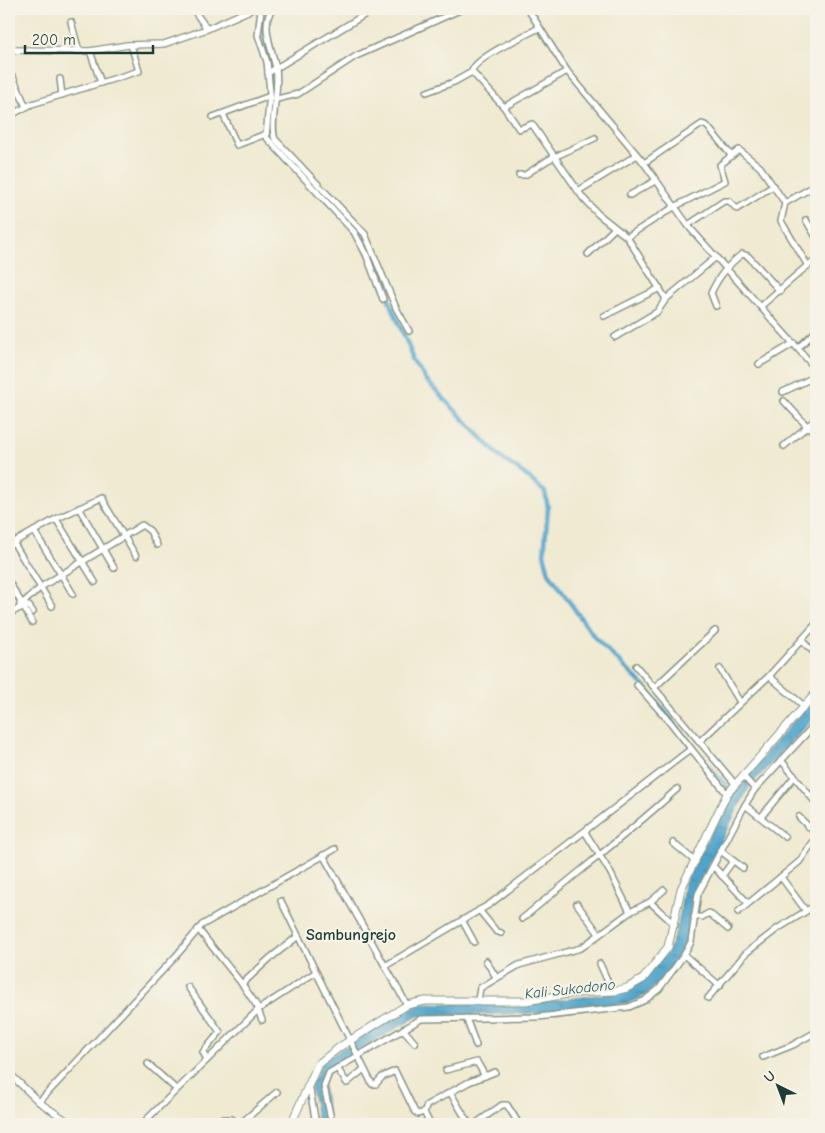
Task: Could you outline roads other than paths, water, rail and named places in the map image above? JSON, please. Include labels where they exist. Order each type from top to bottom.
[{"type":"main road","points":[[291,1124],[318,1064],[407,1005],[425,1000],[526,1001],[574,993],[612,991],[632,986],[653,969],[668,947],[675,925],[682,889],[731,789],[744,778],[816,692]]},
{"type":"street","points":[[193,9],[207,29]]},
{"type":"street","points":[[9,50],[79,51],[164,44],[207,29],[252,9]]},
{"type":"street","points":[[261,9],[258,35],[272,72],[266,134],[354,232],[366,254],[384,299]]},
{"type":"street","points":[[272,9],[267,18],[272,72],[277,99],[273,128],[275,139],[365,234],[396,308],[409,331]]},
{"type":"street","points":[[272,72],[374,9]]},
{"type":"street","points":[[277,99],[298,94],[356,56],[462,9]]},
{"type":"street","points":[[528,9],[567,71],[636,156],[644,163],[688,225],[816,369]]},
{"type":"street","points":[[71,22],[79,51]]},
{"type":"street","points":[[427,92],[454,82],[472,72],[474,65],[489,55],[539,28]]},
{"type":"street","points":[[9,114],[139,71],[134,45]]},
{"type":"street","points":[[90,50],[100,83]]},
{"type":"street","points":[[504,107],[567,71]]},
{"type":"street","points":[[472,72],[504,107],[519,129],[532,124],[556,156],[578,191],[598,214],[627,237],[666,299]]},
{"type":"street","points":[[13,77],[26,107]]},
{"type":"street","points":[[60,79],[62,95]]},
{"type":"street","points":[[213,117],[270,96]]},
{"type":"street","points":[[223,114],[238,146],[266,134]]},
{"type":"street","points":[[644,163],[702,124],[707,126],[731,155]]},
{"type":"street","points":[[519,175],[525,175],[556,156],[595,138]]},
{"type":"street","points":[[627,237],[674,207],[725,181],[720,165],[739,150],[743,151],[760,167],[785,203]]},
{"type":"street","points":[[578,191],[636,156]]},
{"type":"street","points":[[630,195],[656,181]]},
{"type":"street","points":[[808,266],[781,222],[785,203],[816,185]]},
{"type":"street","points":[[688,225],[724,201],[727,200],[737,209],[772,186]]},
{"type":"street","points":[[806,220],[816,237]]},
{"type":"street","points":[[588,254],[615,228]]},
{"type":"street","points":[[716,306],[711,293],[725,267],[745,254],[780,291]]},
{"type":"street","points":[[615,336],[657,312],[666,299],[716,257]]},
{"type":"street","points":[[760,306],[816,261]]},
{"type":"street","points":[[604,316],[660,288]]},
{"type":"street","points":[[759,364],[796,345],[816,331]]},
{"type":"street","points":[[783,392],[816,376]]},
{"type":"street","points":[[784,401],[807,426],[816,432]]},
{"type":"street","points":[[784,446],[816,419]]},
{"type":"street","points":[[52,606],[11,543],[101,498],[136,556]]},
{"type":"street","points":[[79,508],[114,568]]},
{"type":"street","points":[[56,519],[95,582]]},
{"type":"street","points":[[9,614],[23,605],[41,587],[144,524],[157,545]]},
{"type":"street","points":[[34,532],[72,594]]},
{"type":"street","points":[[9,582],[32,622]]},
{"type":"street","points":[[23,605],[29,606],[34,612]]},
{"type":"street","points":[[699,742],[770,676],[815,627]]},
{"type":"street","points":[[655,687],[715,631]]},
{"type":"street","points":[[802,641],[816,654]]},
{"type":"street","points":[[636,666],[699,742],[731,789]]},
{"type":"street","points":[[720,669],[740,702]]},
{"type":"street","points":[[770,676],[804,706]]},
{"type":"street","points":[[637,685],[690,749],[731,789]]},
{"type":"street","points":[[332,1124],[324,1086],[329,1073],[357,1054],[421,1019],[538,1017],[637,1005],[659,989],[684,955],[691,942],[698,894],[722,852],[753,787],[816,723]]},
{"type":"street","points":[[384,966],[480,910],[585,832],[690,749]]},
{"type":"street","points":[[781,760],[816,803]]},
{"type":"street","points":[[761,817],[795,776]]},
{"type":"street","points":[[744,778],[753,787]]},
{"type":"street","points":[[522,919],[598,854],[640,824],[677,789]]},
{"type":"street","points":[[745,805],[785,836]]},
{"type":"street","points":[[738,912],[799,862],[816,836],[799,817]]},
{"type":"street","points":[[585,832],[630,912]]},
{"type":"street","points":[[674,843],[696,862]]},
{"type":"street","points":[[39,1102],[170,963],[198,929],[335,849]]},
{"type":"street","points":[[722,852],[732,862],[743,868]]},
{"type":"street","points":[[323,856],[407,1005]]},
{"type":"street","points":[[722,876],[732,862]]},
{"type":"street","points":[[714,867],[748,903]]},
{"type":"street","points":[[781,877],[806,911]]},
{"type":"street","points":[[478,1000],[480,988],[496,977],[519,965],[581,948],[630,912],[650,902],[664,890]]},
{"type":"street","points":[[281,901],[297,937],[374,1085],[382,1077],[395,1071],[415,1112],[418,1114],[424,1112],[427,1105],[450,1092],[495,1072]]},
{"type":"street","points":[[650,902],[675,925]]},
{"type":"street","points":[[577,904],[599,934]]},
{"type":"street","points":[[708,998],[746,953],[777,929],[816,905]]},
{"type":"street","points":[[480,910],[496,931],[501,933]]},
{"type":"street","points":[[694,917],[702,917],[709,913],[728,929]]},
{"type":"street","points":[[462,920],[474,942]]},
{"type":"street","points":[[198,929],[242,984],[259,1009],[262,1020]]},
{"type":"street","points":[[242,984],[297,937]]},
{"type":"street","points":[[684,955],[720,986]]},
{"type":"street","points":[[486,961],[496,977]]},
{"type":"street","points":[[600,964],[612,991]]},
{"type":"street","points":[[142,1124],[259,1009],[316,972]]},
{"type":"street","points":[[188,987],[220,1032],[203,1052],[207,1060]]},
{"type":"street","points":[[466,1018],[476,1045]]},
{"type":"street","points":[[403,1029],[415,1043]]},
{"type":"street","points":[[763,1057],[793,1045],[816,1032]]},
{"type":"street","points":[[446,1070],[477,1062],[485,1076]]},
{"type":"street","points":[[148,1064],[176,1089]]},
{"type":"street","points":[[337,1068],[346,1083],[364,1069]]},
{"type":"street","points":[[9,1073],[39,1102],[72,1124]]},
{"type":"street","points":[[309,1084],[316,1124]]},
{"type":"street","points":[[216,1124],[221,1119],[232,1119],[239,1124],[277,1092]]},
{"type":"street","points":[[450,1092],[469,1124]]},
{"type":"street","points":[[475,1124],[502,1105],[507,1105],[519,1124]]},
{"type":"street","points":[[424,1112],[430,1124]]},
{"type":"water","points":[[816,695],[816,716],[749,787],[692,897],[687,937],[683,948],[662,980],[646,995],[628,1003],[548,1013],[418,1016],[346,1058],[328,1072],[323,1084],[329,1124],[318,1124],[311,1086],[323,1061],[404,1009],[422,1003],[523,1005],[628,991],[668,952],[678,926],[684,885],[731,794],[738,786],[742,785],[748,774]]},
{"type":"waterway","points":[[267,55],[264,26],[270,10]]},
{"type":"waterway","points":[[270,73],[274,88],[271,99]]},
{"type":"waterway","points":[[269,127],[270,135],[275,144],[353,225],[369,252],[415,362],[426,380],[501,458],[523,473],[545,492],[548,508],[544,554],[549,573],[595,638],[645,687],[693,747]]},
{"type":"waterway","points":[[709,767],[731,791]]},
{"type":"district","name":"Sambungrejo","points":[[351,934]]},
{"type":"water label","name":"Kali Sukodono","points":[[570,989]]}]
